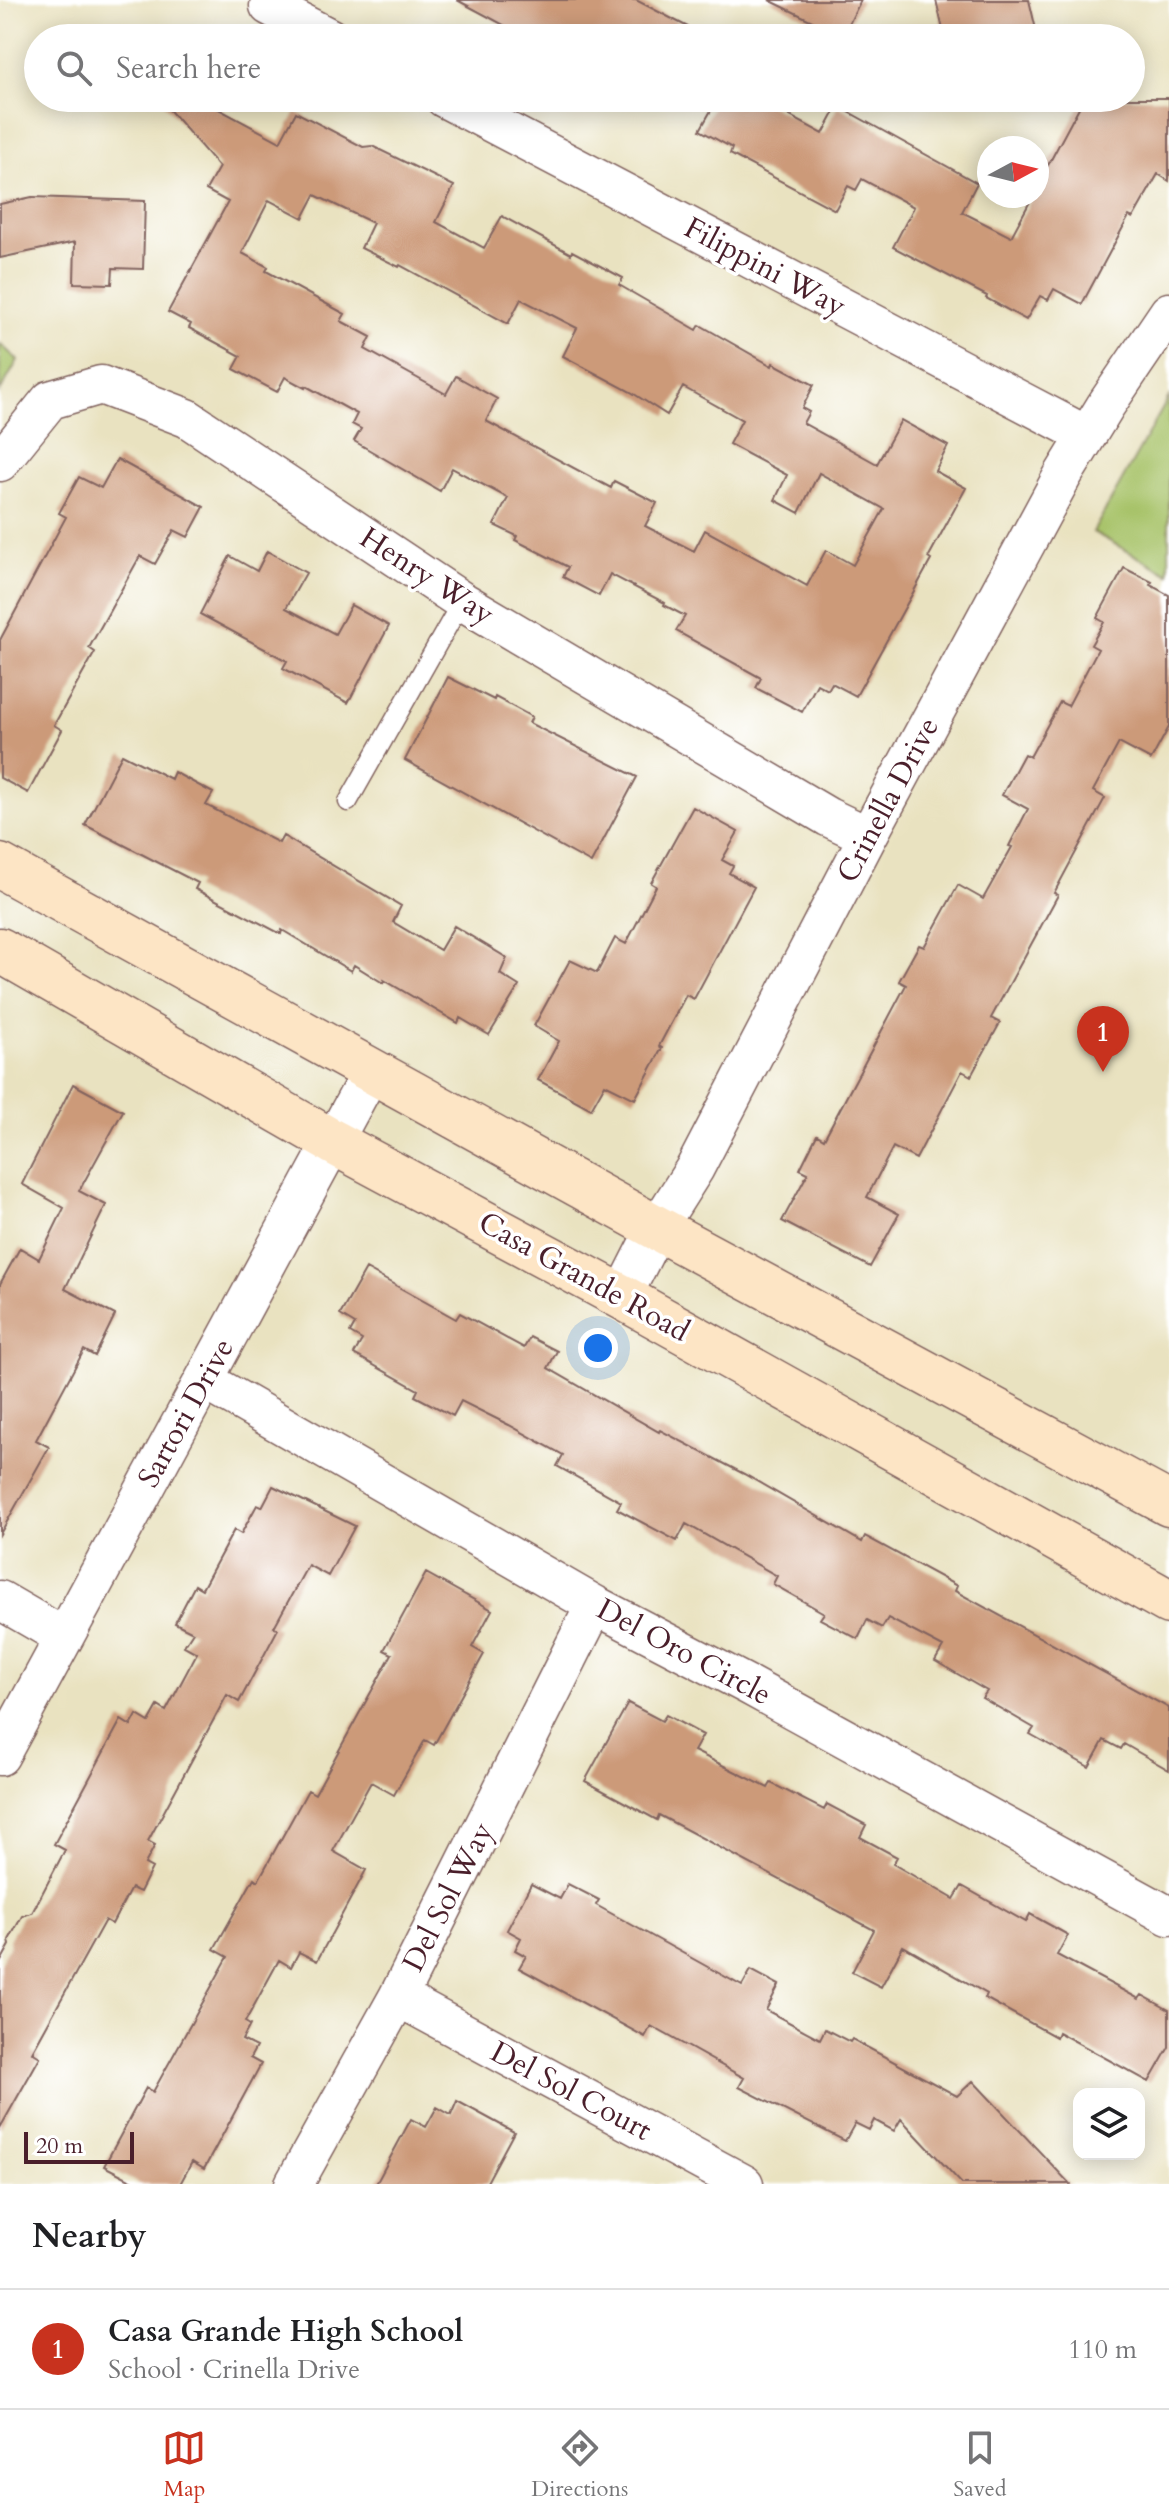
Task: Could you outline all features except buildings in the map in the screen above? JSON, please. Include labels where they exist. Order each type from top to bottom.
[{"type":"main road","points":[[0,866],[657,1228],[1169,1504]]},
{"type":"main road","name":"Casa Grande Road","points":[[0,950],[333,1142],[622,1297],[1169,1602]]},
{"type":"street","points":[[270,3],[306,24]]},
{"type":"street","name":"Filippini Way","points":[[471,112],[1086,435]]},
{"type":"street","name":"Crinella Drive","points":[[622,1297],[657,1228],[695,1168],[868,836],[1086,435],[1169,312]]},
{"type":"street","name":"Henry Way","points":[[0,462],[50,400],[101,385],[187,418],[462,601],[828,817],[868,836]]},
{"type":"street","name":"Sartori Drive","points":[[0,1756],[372,1070]]},
{"type":"street","name":"Del Oro Circle","points":[[204,1380],[595,1605],[748,1685],[1169,1916]]},
{"type":"street","points":[[0,1600],[64,1637]]},
{"type":"street","name":"Del Sol Way","points":[[294,2184],[398,1997],[595,1605]]},
{"type":"street","name":"Del Sol Court","points":[[398,1997],[744,2184]]},
{"type":"lane","points":[[348,802],[462,601]]},
{"type":"green space","points":[[0,344],[18,360],[0,392]]},
{"type":"green space","points":[[1169,397],[1169,574],[1093,532]]},
{"type":"place","name":"Casa Grande High School","points":[[1103,1072]]}]
